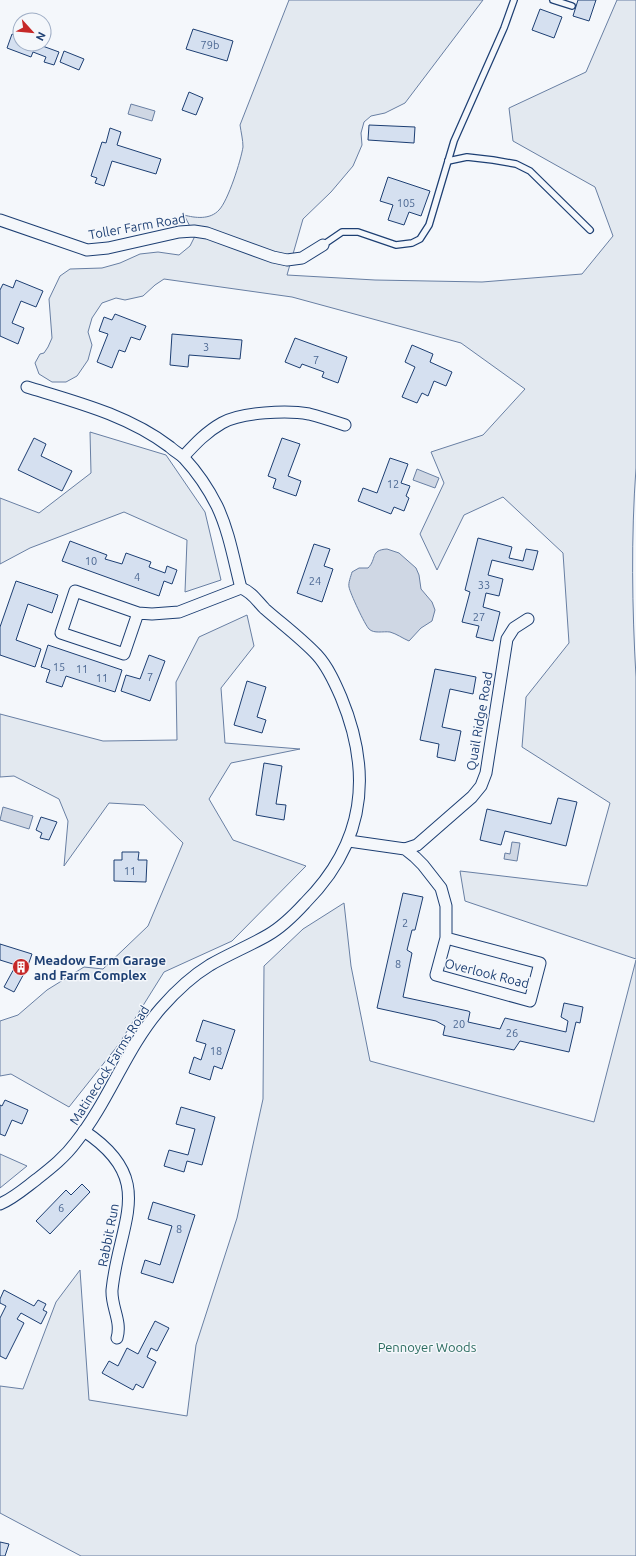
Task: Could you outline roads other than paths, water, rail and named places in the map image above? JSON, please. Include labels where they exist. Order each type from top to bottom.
[{"type":"street","name":"Toller Farm Road","points":[[0,220],[87,250],[108,248],[194,230],[207,233],[273,257],[287,260],[302,258],[323,245]]},
{"type":"street","points":[[27,387],[85,404],[113,415],[155,436],[183,457],[206,485],[218,507],[227,534],[241,588],[180,612],[138,613],[75,591],[61,633],[124,654],[138,613]]},
{"type":"street","points":[[183,457],[204,435],[223,422],[249,415],[279,412],[309,414],[345,425]]},
{"type":"street","name":"Matinecock Farms Road","points":[[0,1204],[19,1193],[57,1163],[75,1143],[84,1131],[146,1028],[162,1007],[189,980],[210,966],[269,935],[292,917],[314,895],[331,873],[349,841],[355,819],[361,782],[359,755],[350,719],[336,686],[318,656],[261,606],[248,591],[241,588]]},
{"type":"street","name":"Quail Ridge Road","points":[[405,850],[417,845],[472,797],[480,786],[486,773],[507,639],[514,628],[528,619]]},
{"type":"street","points":[[349,841],[405,850]]},
{"type":"street","name":"Overlook Road","points":[[405,850],[419,861],[441,888],[446,906],[446,938],[436,975],[530,1000],[540,963],[446,938]]},
{"type":"street","name":"Rabbit Run","points":[[84,1131],[101,1142],[114,1156],[123,1170],[128,1186],[129,1206],[113,1279],[112,1293],[113,1306],[119,1323],[118,1338]]},
{"type":"lane","points":[[323,245],[342,232],[358,232],[396,245],[412,243],[420,239],[429,225],[454,141],[504,28],[514,0]]},
{"type":"lane","points":[[553,0],[572,6]]},
{"type":"lane","points":[[448,161],[467,157],[516,164],[530,171],[590,230]]},
{"type":"place","name":"Meadow Farm Garage and Farm Complex","points":[[21,967]]},
{"type":"park label","name":"Pennoyer Woods","points":[[427,1347]]}]
